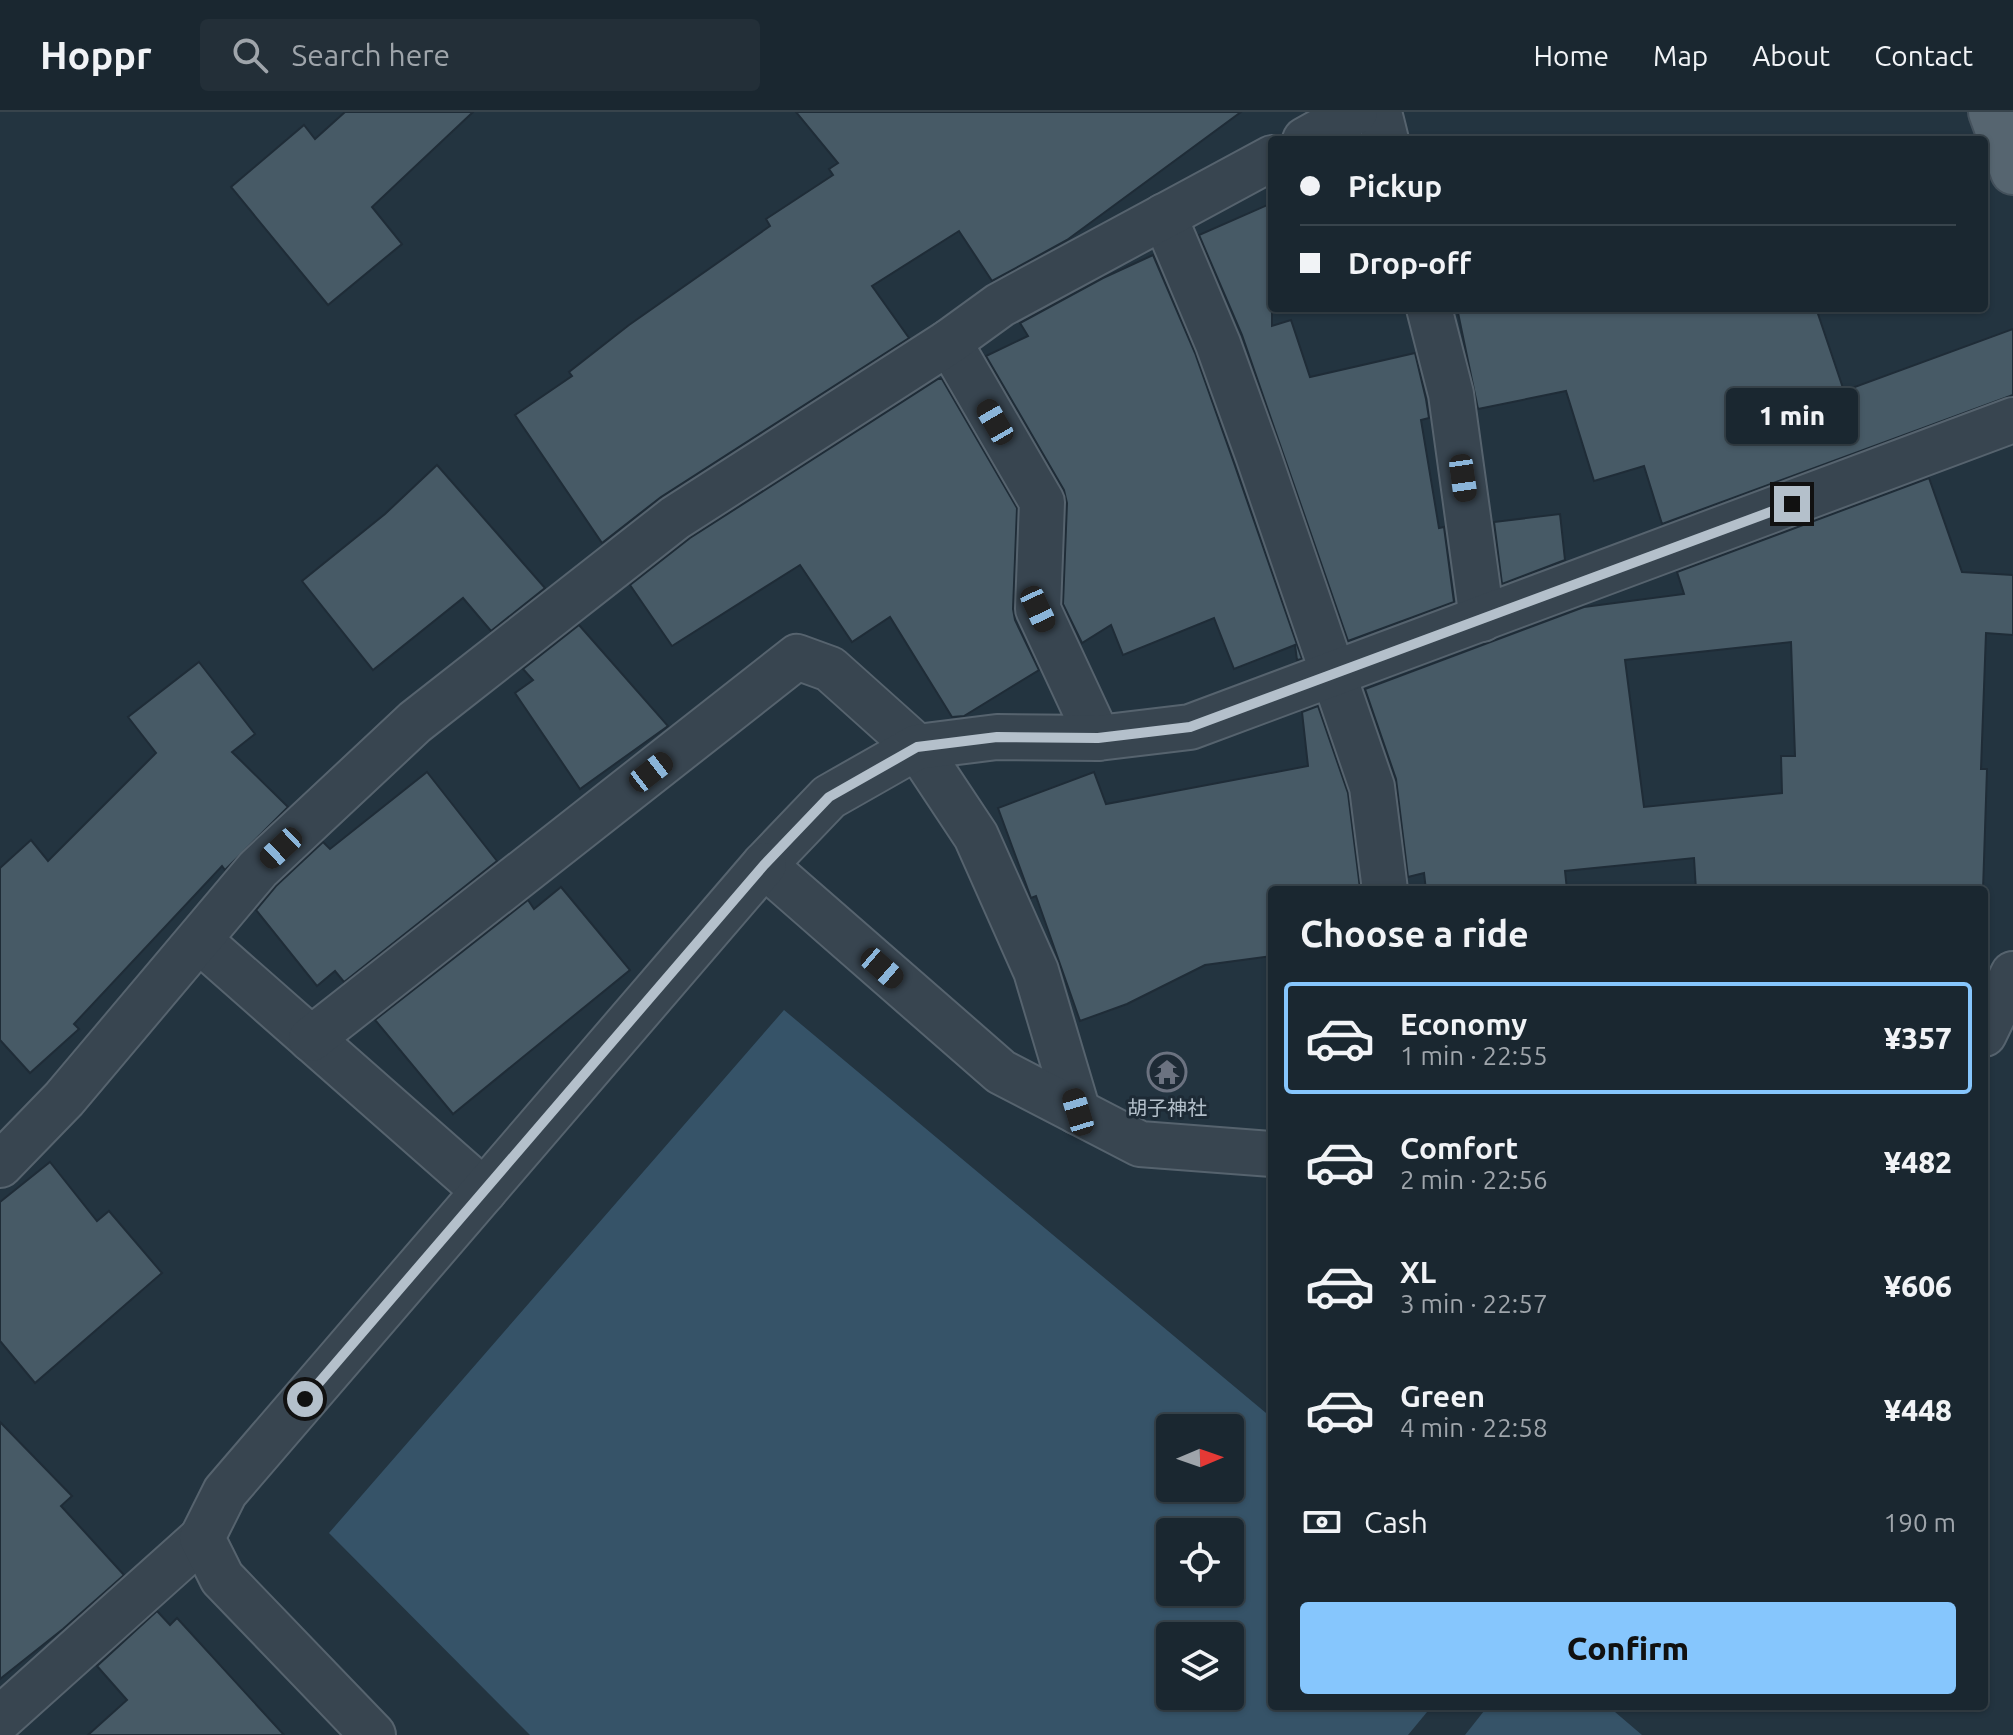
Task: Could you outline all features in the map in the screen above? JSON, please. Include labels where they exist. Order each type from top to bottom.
[{"type":"main road","points":[[1991,112],[2013,172]]},
{"type":"street","points":[[1312,136],[1355,112]]},
{"type":"street","points":[[1379,112],[1385,136]]},
{"type":"street","points":[[0,1165],[64,1099],[258,869],[427,712],[675,518],[949,342],[1000,305],[1268,160]]},
{"type":"street","points":[[1164,216],[1218,344],[1372,787],[1384,886]]},
{"type":"street","points":[[1430,312],[1451,394],[1482,619]]},
{"type":"street","points":[[949,342],[1042,502],[1038,609],[1098,738]]},
{"type":"street","points":[[0,1719],[202,1538],[225,1492],[764,865],[829,797],[917,747],[997,737],[1098,738],[1190,727],[2013,420]]},
{"type":"street","points":[[311,1039],[797,657],[830,669],[917,747],[976,836],[1036,971],[1078,1112]]},
{"type":"street","points":[[764,865],[1001,1072],[1140,1144],[1268,1154]]},
{"type":"street","points":[[199,940],[484,1191]]},
{"type":"street","points":[[1988,1026],[2013,974]]},
{"type":"street","points":[[202,1538],[222,1578],[373,1735]]},
{"type":"water","points":[[784,1010],[1268,1415],[1268,1710],[1613,1710],[1642,1735],[530,1735],[329,1533]]},
{"type":"pier","points":[[1429,1710],[1485,1710],[1465,1735],[1408,1735]]},
{"type":"building","points":[[345,112],[473,112],[372,207],[402,244],[328,305],[231,187],[304,125],[315,139]]},
{"type":"building","points":[[796,112],[1241,112],[1067,240],[992,281],[959,231],[872,286],[909,338],[661,497],[602,543],[515,415],[572,376],[569,372],[629,325],[770,226],[766,219],[833,175],[829,169],[838,163]]},
{"type":"building","points":[[1268,205],[1268,312],[1272,312],[1272,326],[1291,320],[1310,377],[1415,353],[1429,418],[1421,420],[1439,528],[1444,527],[1454,602],[1348,641],[1242,335],[1199,235]]},
{"type":"building","points":[[1153,255],[1195,353],[1302,659],[1297,660],[1295,645],[1234,669],[1214,618],[1123,655],[1111,625],[1082,643],[1063,604],[1067,503],[1064,490],[986,356],[1028,336],[1020,323]]},
{"type":"building","points":[[1458,312],[1817,312],[1844,391],[2013,329],[2013,395],[1662,524],[1644,466],[1594,481],[1566,391],[1478,409]]},
{"type":"building","points":[[942,379],[1017,508],[1013,609],[1015,620],[1039,670],[964,716],[952,717],[890,617],[852,642],[800,565],[672,646],[630,585],[690,538]]},
{"type":"building","points":[[437,465],[545,588],[491,631],[463,598],[373,670],[302,581],[385,514]]},
{"type":"building","points":[[1929,478],[1962,572],[2013,575],[2013,635],[1986,633],[1981,769],[1987,769],[1983,886],[1696,886],[1694,858],[1565,871],[1567,886],[1426,886],[1424,873],[1408,877],[1396,779],[1365,689],[1584,607],[1684,594],[1677,572]],"holes":[[[1791,642],[1795,756],[1781,756],[1782,793],[1644,807],[1625,660]]]},
{"type":"building","points":[[1560,514],[1565,560],[1502,584],[1494,522]]},
{"type":"building","points":[[579,625],[668,726],[580,789],[515,693],[533,680],[523,669]]},
{"type":"building","points":[[199,662],[255,734],[232,752],[288,807],[225,870],[222,866],[74,1024],[79,1029],[30,1073],[0,1040],[0,868],[31,840],[48,861],[156,753],[128,717]]},
{"type":"building","points":[[1318,706],[1348,793],[1360,886],[1268,886],[1268,957],[1205,965],[1127,1004],[1080,1021],[1036,896],[1031,898],[998,808],[1094,772],[1106,804],[1308,766],[1302,712]]},
{"type":"building","points":[[427,772],[497,861],[344,982],[335,971],[317,986],[256,910],[276,886],[323,842],[330,849]]},
{"type":"building","points":[[561,887],[630,970],[453,1114],[375,1020],[528,900],[534,909]]},
{"type":"building","points":[[50,1162],[97,1221],[109,1211],[162,1273],[35,1383],[0,1341],[0,1202]]},
{"type":"building","points":[[0,1422],[72,1496],[61,1506],[124,1575],[0,1679]]},
{"type":"building","points":[[157,1611],[170,1625],[177,1618],[284,1735],[88,1735],[127,1700],[97,1666]]},
{"type":"place","name":"胡子神社","points":[[1167,1072]]},
{"type":"route","points":[[305,1399],[764,865],[829,797],[917,747],[997,737],[1098,738],[1190,727],[1792,504]]}]
